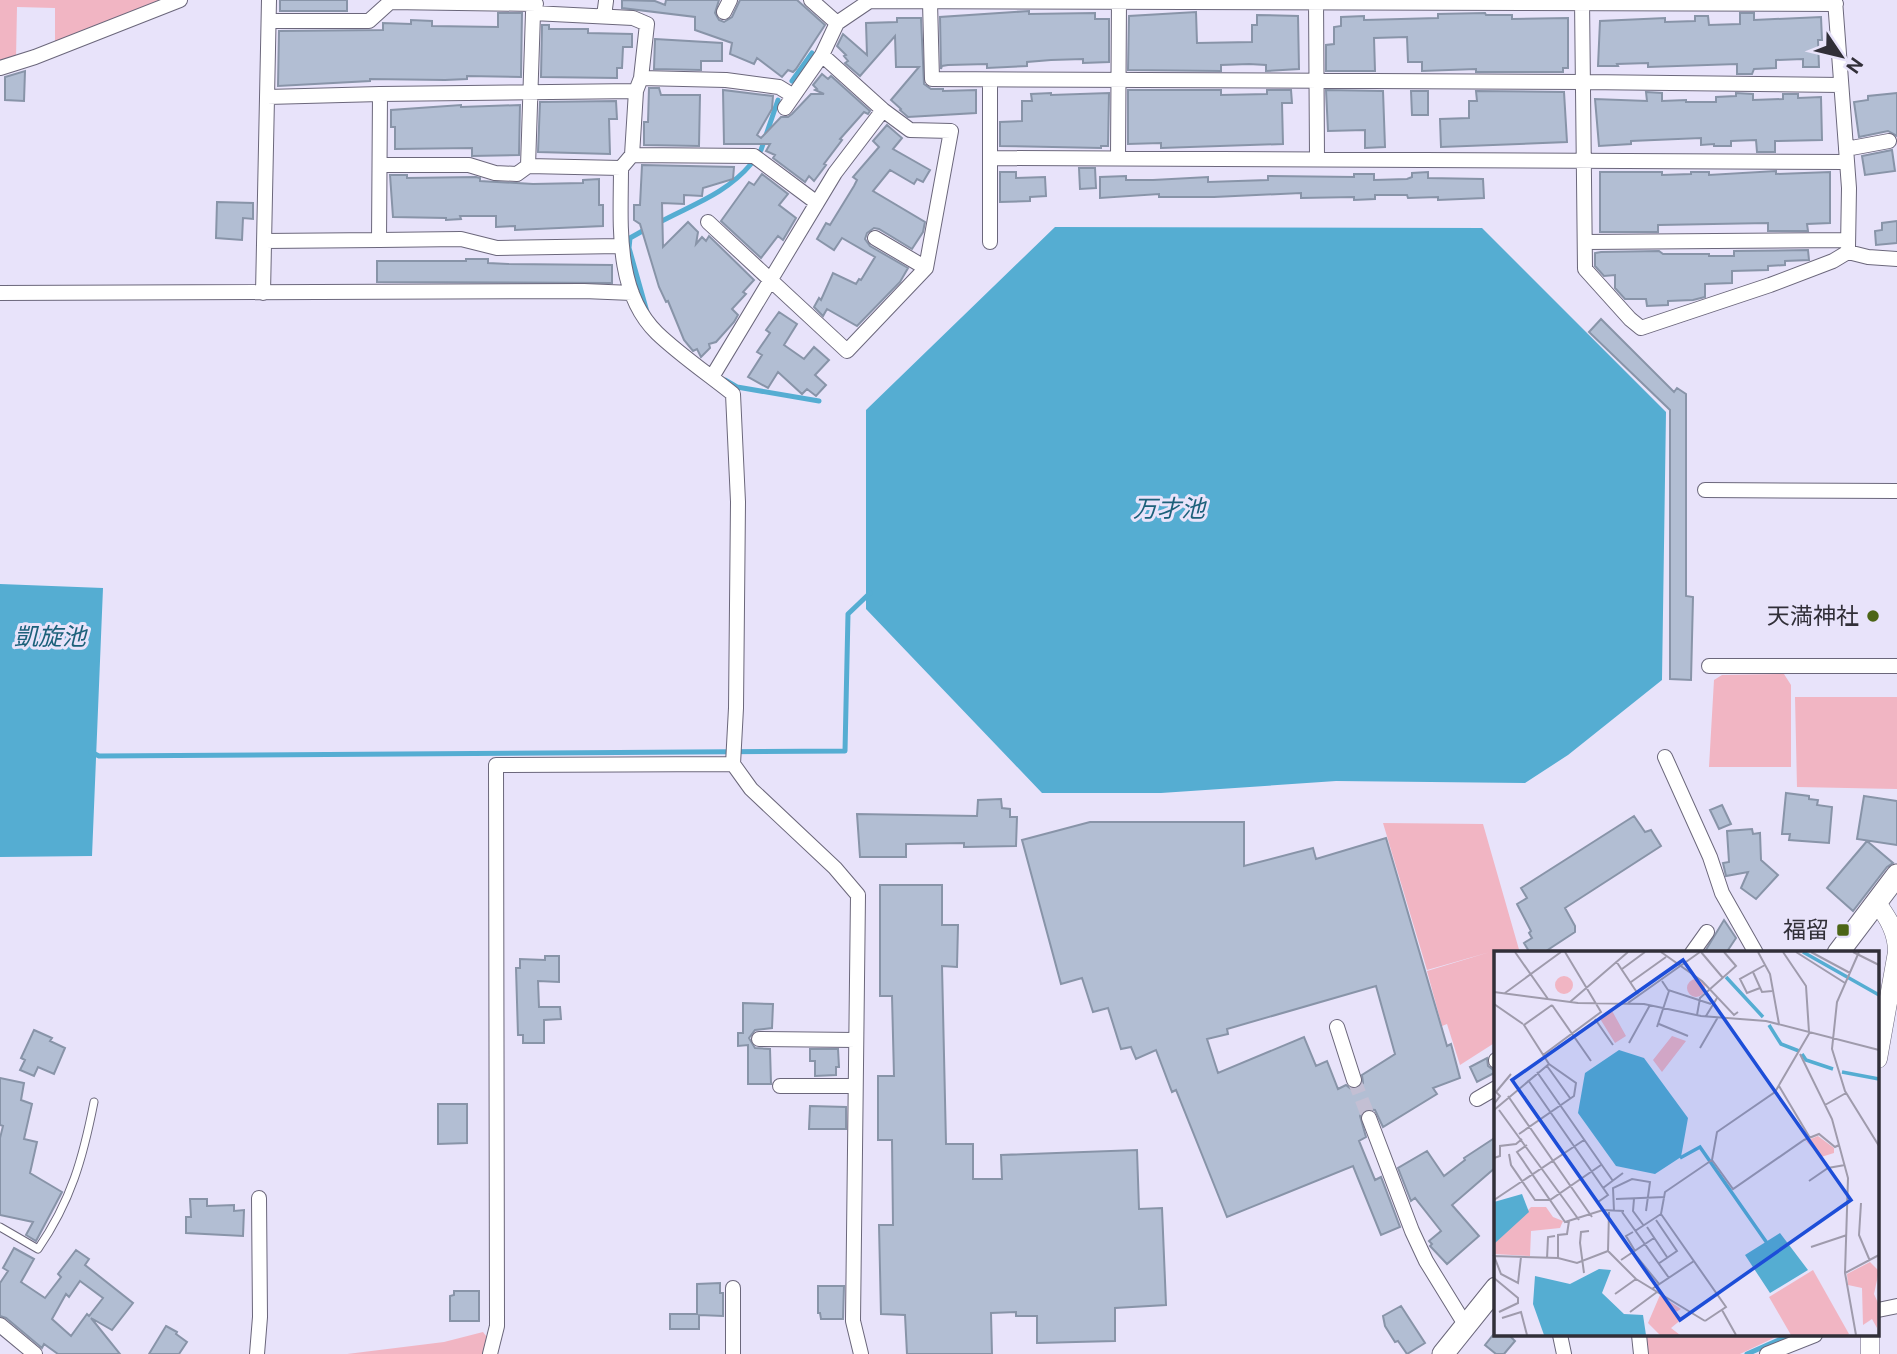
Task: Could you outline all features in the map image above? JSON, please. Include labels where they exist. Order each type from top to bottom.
[{"type":"main road","points":[[1840,951],[1897,875]]},
{"type":"main road","points":[[1443,1354],[1494,1291]]},
{"type":"street","points":[[0,68],[180,0]]},
{"type":"street","points":[[263,293],[269,0]]},
{"type":"street","points":[[811,0],[837,23]]},
{"type":"street","points":[[267,97],[530,92],[726,80],[779,87],[788,102],[822,55],[837,23],[871,0],[1835,2],[1846,156],[1848,246],[1833,261],[1642,328],[1630,319],[1585,269],[1586,162],[1582,2]]},
{"type":"street","points":[[604,16],[606,1]]},
{"type":"street","points":[[1118,158],[1119,1]]},
{"type":"street","points":[[269,20],[369,21],[390,2],[535,5],[633,18],[653,26],[638,85],[632,155],[621,168],[621,246],[632,293],[642,314],[656,332],[733,394],[737,502],[736,708],[733,764],[751,789],[835,868],[858,895],[853,1321],[862,1354]]},
{"type":"street","points":[[930,2],[932,79],[1841,85]]},
{"type":"street","points":[[1316,2],[1317,157]]},
{"type":"street","points":[[528,166],[535,5]]},
{"type":"street","points":[[708,222],[847,351],[926,268],[951,131],[910,130],[883,110],[822,55]]},
{"type":"street","points":[[726,64],[726,80]]},
{"type":"street","points":[[990,80],[990,242]]},
{"type":"street","points":[[379,240],[380,94]]},
{"type":"street","points":[[712,377],[835,173],[883,110]]},
{"type":"street","points":[[710,139],[710,156]]},
{"type":"street","points":[[990,158],[1317,157],[1586,162],[1846,156],[1889,141]]},
{"type":"street","points":[[632,155],[754,156],[817,203]]},
{"type":"street","points":[[380,165],[469,165],[495,173],[517,174],[528,166],[621,168]]},
{"type":"street","points":[[731,244],[741,232]]},
{"type":"street","points":[[875,238],[926,268]]},
{"type":"street","points":[[264,241],[461,239],[497,248],[621,246]]},
{"type":"street","points":[[1585,242],[1848,246],[1868,257],[1897,259]]},
{"type":"street","points":[[0,293],[632,293]]},
{"type":"street","points":[[1705,490],[1897,491]]},
{"type":"street","points":[[1709,666],[1897,666]]},
{"type":"street","points":[[1665,757],[1723,892],[1755,951]]},
{"type":"street","points":[[490,1354],[497,1326],[496,765],[733,764]]},
{"type":"street","points":[[1877,903],[1889,919],[1897,939],[1893,988],[1880,1050]]},
{"type":"street","points":[[1693,951],[1707,932]]},
{"type":"street","points":[[1338,1027],[1354,1080]]},
{"type":"street","points":[[759,1039],[856,1040]]},
{"type":"street","points":[[780,1086],[855,1086]]},
{"type":"street","points":[[1476,1099],[1494,1089]]},
{"type":"street","points":[[1369,1118],[1412,1231],[1426,1261],[1466,1326]]},
{"type":"street","points":[[257,1354],[260,1317],[260,1198]]},
{"type":"street","points":[[733,1288],[733,1354]]},
{"type":"street","points":[[1880,1310],[1897,1306]]},
{"type":"street","points":[[0,1325],[36,1354]]},
{"type":"street","points":[[1639,1336],[1641,1354]]},
{"type":"street","points":[[1767,1354],[1812,1336]]},
{"type":"street","points":[[1870,1336],[1870,1354]]},
{"type":"lane","points":[[0,1227],[38,1249],[54,1226],[72,1189],[84,1152],[94,1102]]},
{"type":"shaded area","points":[[0,0],[170,0],[55,45],[55,8],[17,7],[16,59],[0,63]]},
{"type":"shaded area","points":[[1784,674],[1791,685],[1791,767],[1709,767],[1714,680],[1722,675]]},
{"type":"shaded area","points":[[1795,697],[1897,697],[1897,789],[1797,787]]},
{"type":"shaded area","points":[[1383,823],[1483,824],[1519,951],[1494,951],[1494,1043],[1460,1065],[1447,1024],[1442,1026],[1427,971],[1490,952],[1427,970]]},
{"type":"shaded area","points":[[483,1332],[490,1341],[486,1354],[347,1354],[444,1342]]},
{"type":"shaded area","points":[[1646,1336],[1778,1336],[1740,1354],[1647,1354]]},
{"type":"water","name":"万才池","points":[[1055,227],[1482,228],[1666,412],[1662,680],[1568,755],[1525,783],[1336,781],[1161,793],[1042,793],[866,609],[866,410]]},
{"type":"water","name":"凱旋池","points":[[0,584],[103,588],[92,856],[0,857]]},
{"type":"building","points":[[280,0],[347,0],[347,11],[280,11]]},
{"type":"building","points":[[622,0],[655,1],[665,5],[666,0],[719,0],[715,13],[719,20],[724,22],[732,17],[740,0],[797,0],[825,25],[796,69],[793,72],[788,70],[782,77],[757,58],[754,64],[730,54],[732,43],[695,30],[695,17],[622,8]]},
{"type":"building","points":[[1029,11],[1029,14],[1095,13],[1095,19],[1109,19],[1109,62],[1083,63],[1083,59],[1051,60],[1027,62],[1027,66],[987,68],[987,64],[948,65],[942,66],[941,69],[940,17]]},
{"type":"building","points":[[1196,12],[1197,43],[1252,42],[1252,25],[1257,25],[1257,15],[1298,16],[1299,69],[1266,71],[1266,65],[1249,64],[1221,65],[1221,71],[1128,70],[1129,16]]},
{"type":"building","points":[[498,13],[522,13],[521,77],[370,79],[278,86],[279,31],[383,30],[383,23],[411,24],[411,20],[432,21],[432,26],[498,27]]},
{"type":"building","points":[[1740,13],[1754,13],[1754,20],[1821,17],[1819,67],[1803,67],[1803,59],[1776,60],[1776,68],[1754,69],[1752,74],[1737,74],[1737,64],[1648,67],[1648,63],[1598,66],[1600,21],[1665,18],[1665,22],[1695,21],[1695,16],[1708,16],[1709,25],[1740,24]]},
{"type":"building","points":[[1438,14],[1512,15],[1512,19],[1568,18],[1568,68],[1563,68],[1563,72],[1476,72],[1476,69],[1422,71],[1422,62],[1408,62],[1407,37],[1374,38],[1375,71],[1326,71],[1326,45],[1334,44],[1334,27],[1341,26],[1341,17],[1364,16],[1364,20],[1438,18]]},
{"type":"building","points":[[897,18],[921,18],[924,84],[931,89],[943,91],[976,90],[976,113],[908,117],[900,110],[891,100],[919,67],[896,67],[895,36],[860,76],[845,63],[848,61],[844,56],[846,55],[837,46],[843,34],[867,55],[866,23],[897,22]]},
{"type":"building","points":[[542,25],[549,25],[549,29],[588,29],[588,33],[632,34],[632,47],[623,47],[622,68],[617,68],[617,78],[541,77]]},
{"type":"building","points":[[655,39],[722,43],[722,61],[701,61],[701,70],[654,69]]},
{"type":"building","points":[[25,71],[24,101],[5,100],[5,77]]},
{"type":"building","points":[[822,74],[828,79],[831,76],[870,111],[868,114],[864,112],[840,139],[842,140],[814,181],[809,176],[805,182],[773,158],[775,155],[766,151],[770,144],[724,144],[723,90],[773,96],[772,109],[757,135],[761,138],[781,117],[792,114],[811,94],[824,94],[815,90],[817,89],[813,85]]},
{"type":"building","points":[[649,88],[659,88],[661,95],[700,95],[699,146],[644,145]]},
{"type":"building","points":[[1128,90],[1221,90],[1221,95],[1267,94],[1267,90],[1291,90],[1292,103],[1282,103],[1283,144],[1161,148],[1161,143],[1128,144]]},
{"type":"building","points":[[1326,90],[1383,91],[1385,147],[1365,148],[1365,130],[1328,131]]},
{"type":"building","points":[[1411,91],[1428,91],[1428,115],[1412,115]]},
{"type":"building","points":[[1476,91],[1564,92],[1567,142],[1441,147],[1440,119],[1469,118],[1469,101],[1477,101]]},
{"type":"building","points":[[1646,92],[1662,93],[1662,101],[1686,102],[1716,102],[1716,97],[1736,96],[1736,93],[1753,94],[1753,100],[1783,99],[1783,94],[1798,94],[1798,98],[1821,97],[1822,140],[1775,141],[1775,152],[1757,152],[1756,140],[1731,141],[1731,146],[1714,146],[1701,145],[1701,138],[1631,141],[1631,144],[1599,146],[1595,99],[1647,101]]},
{"type":"building","points":[[1109,93],[1108,146],[1000,146],[1000,122],[1022,121],[1022,101],[1032,101],[1031,94]]},
{"type":"building","points":[[1897,93],[1897,136],[1888,131],[1859,137],[1854,102],[1868,100],[1868,96]]},
{"type":"building","points":[[616,101],[617,119],[609,119],[610,154],[538,152],[540,102]]},
{"type":"building","points":[[461,105],[520,105],[519,155],[472,156],[472,148],[395,149],[395,127],[391,127],[391,110]]},
{"type":"building","points":[[887,125],[902,138],[893,149],[930,170],[923,182],[917,179],[914,184],[890,170],[873,191],[925,222],[923,232],[912,249],[879,229],[874,228],[867,233],[865,239],[870,246],[908,268],[900,282],[857,326],[827,309],[823,316],[814,307],[819,298],[821,300],[833,273],[856,284],[875,257],[842,238],[834,250],[817,239],[826,223],[830,225],[854,186],[857,180],[853,177],[879,147],[873,141]]},
{"type":"building","points":[[1892,150],[1895,171],[1865,175],[1862,156]]},
{"type":"building","points":[[642,165],[734,167],[733,179],[703,188],[702,196],[684,195],[684,204],[662,203],[663,247],[688,222],[698,232],[696,244],[702,237],[706,241],[709,236],[754,280],[732,309],[738,315],[734,322],[716,342],[709,344],[710,348],[701,357],[697,349],[693,351],[684,340],[668,301],[666,302],[659,287],[640,224],[634,220],[634,205],[640,205]]},
{"type":"building","points":[[1079,168],[1095,168],[1096,188],[1080,189]]},
{"type":"building","points":[[1776,171],[1776,174],[1830,172],[1830,223],[1807,224],[1808,231],[1768,231],[1768,223],[1658,225],[1658,232],[1600,232],[1600,172],[1662,172],[1662,175],[1709,172],[1709,175]]},
{"type":"building","points":[[1000,172],[1016,172],[1016,178],[1045,177],[1046,196],[1030,197],[1030,201],[1000,202]]},
{"type":"building","points":[[1428,172],[1428,178],[1483,179],[1484,198],[1438,200],[1438,197],[1375,195],[1375,199],[1354,200],[1354,197],[1301,198],[1301,193],[1214,197],[1159,197],[1159,194],[1100,198],[1100,177],[1126,176],[1126,180],[1153,180],[1208,177],[1208,182],[1268,180],[1268,176],[1354,177],[1354,174],[1374,174],[1374,180],[1407,179],[1412,177],[1412,173]]},
{"type":"building","points":[[762,174],[788,194],[779,205],[796,218],[783,240],[778,236],[761,258],[721,221],[749,182],[754,185]]},
{"type":"building","points":[[390,175],[407,175],[407,178],[476,177],[480,178],[480,181],[533,184],[583,183],[583,180],[599,179],[599,205],[603,205],[603,226],[515,230],[515,226],[496,227],[496,216],[460,216],[461,219],[446,220],[393,217]]},
{"type":"building","points":[[217,202],[253,203],[253,219],[243,218],[242,240],[216,238]]},
{"type":"building","points":[[1897,221],[1897,243],[1876,245],[1875,231],[1882,230],[1882,223]]},
{"type":"building","points":[[1808,250],[1809,260],[1785,261],[1785,265],[1768,266],[1768,270],[1732,271],[1732,283],[1705,284],[1705,297],[1668,301],[1668,305],[1647,306],[1646,299],[1625,299],[1615,288],[1615,275],[1604,276],[1595,266],[1595,253],[1601,252],[1659,251],[1663,254],[1734,256],[1734,251]]},
{"type":"building","points":[[488,259],[488,263],[508,264],[612,265],[612,283],[377,282],[377,261]]},
{"type":"building","points":[[779,312],[797,324],[784,345],[804,359],[814,347],[829,360],[815,375],[826,385],[816,396],[807,389],[802,394],[778,372],[768,388],[748,377],[762,355],[757,352],[770,333],[766,330]]},
{"type":"building","points":[[1601,319],[1674,392],[1677,388],[1686,394],[1686,596],[1693,597],[1691,680],[1670,679],[1670,410],[1589,332]]},
{"type":"building","points":[[1786,793],[1809,796],[1809,799],[1818,800],[1817,805],[1832,807],[1829,843],[1789,840],[1790,834],[1782,834]]},
{"type":"building","points":[[1864,796],[1897,801],[1897,845],[1857,839]]},
{"type":"building","points":[[1001,799],[1002,808],[1010,809],[1010,817],[1017,817],[1016,846],[906,844],[906,857],[860,857],[857,814],[977,816],[978,800]]},
{"type":"building","points":[[1722,805],[1731,824],[1719,829],[1710,810]]},
{"type":"building","points":[[1634,816],[1645,832],[1651,830],[1661,846],[1565,908],[1575,926],[1575,932],[1546,951],[1529,951],[1524,943],[1532,938],[1517,904],[1527,898],[1521,888]]},
{"type":"building","points":[[1090,822],[1244,822],[1244,866],[1313,848],[1316,859],[1386,838],[1447,1046],[1451,1044],[1460,1078],[1433,1088],[1437,1094],[1383,1127],[1375,1110],[1365,1109],[1360,1116],[1366,1137],[1359,1141],[1375,1180],[1381,1177],[1400,1227],[1381,1235],[1353,1166],[1227,1217],[1176,1090],[1172,1092],[1156,1050],[1136,1059],[1131,1047],[1121,1049],[1108,1008],[1093,1012],[1082,978],[1061,984],[1022,840]],"holes":[[[1376,986],[1395,1054],[1362,1075],[1363,1083],[1358,1089],[1351,1089],[1346,1085],[1338,1089],[1327,1061],[1316,1066],[1304,1037],[1218,1073],[1207,1039],[1228,1034],[1227,1029]]]},
{"type":"building","points":[[1752,829],[1753,834],[1760,833],[1761,860],[1778,875],[1756,899],[1741,888],[1748,872],[1726,876],[1723,863],[1729,862],[1727,831]]},
{"type":"building","points":[[1867,841],[1893,863],[1853,911],[1827,888]]},
{"type":"building","points":[[880,885],[942,885],[942,925],[958,925],[957,967],[942,966],[946,1144],[973,1144],[973,1179],[1002,1179],[1001,1155],[1137,1150],[1139,1209],[1162,1208],[1166,1305],[1115,1308],[1115,1341],[1037,1343],[1037,1316],[1016,1316],[1016,1312],[991,1313],[992,1354],[907,1354],[905,1315],[881,1314],[879,1225],[893,1225],[892,1140],[878,1140],[878,1076],[894,1076],[892,996],[880,996]]},
{"type":"building","points":[[1724,920],[1736,938],[1727,951],[1705,951]]},
{"type":"building","points":[[545,956],[559,956],[559,982],[538,981],[539,1007],[560,1007],[561,1019],[544,1020],[544,1043],[523,1043],[523,1035],[518,1035],[516,968],[520,968],[520,959],[545,960]]},
{"type":"building","points":[[743,1003],[773,1004],[772,1028],[755,1030],[749,1038],[755,1048],[770,1049],[771,1084],[748,1084],[748,1045],[738,1046],[738,1033],[743,1033]]},
{"type":"building","points":[[34,1030],[52,1038],[50,1041],[65,1048],[54,1074],[38,1067],[34,1076],[20,1070],[25,1060],[21,1058]]},
{"type":"building","points":[[810,1049],[838,1049],[839,1067],[836,1067],[836,1075],[815,1076],[815,1061],[810,1061]]},
{"type":"building","points":[[1487,1058],[1488,1066],[1494,1073],[1477,1082],[1470,1067]]},
{"type":"building","points":[[0,1078],[24,1083],[21,1100],[32,1104],[24,1139],[37,1142],[30,1173],[62,1192],[36,1241],[26,1235],[33,1222],[0,1215],[0,1138],[3,1126],[0,1125]]},
{"type":"building","points":[[438,1104],[467,1104],[467,1143],[438,1144]]},
{"type":"building","points":[[810,1106],[846,1107],[846,1129],[809,1129]]},
{"type":"building","points":[[1494,1138],[1494,1169],[1452,1205],[1479,1236],[1447,1264],[1430,1246],[1432,1244],[1429,1241],[1441,1231],[1415,1198],[1411,1201],[1398,1168],[1427,1151],[1444,1176],[1465,1160],[1464,1158]]},
{"type":"building","points":[[190,1199],[207,1199],[207,1206],[234,1205],[234,1211],[244,1210],[243,1236],[186,1233],[186,1217],[191,1217]]},
{"type":"building","points":[[14,1248],[34,1259],[21,1282],[45,1298],[61,1277],[58,1274],[76,1250],[89,1259],[85,1265],[133,1303],[112,1330],[91,1318],[120,1354],[58,1354],[44,1344],[42,1348],[0,1316],[0,1283],[8,1271],[3,1268]],"holes":[[[80,1281],[103,1298],[71,1336],[52,1319],[66,1294],[69,1297]]]},
{"type":"building","points":[[720,1283],[723,1316],[699,1315],[699,1329],[670,1329],[670,1314],[697,1314],[697,1284]]},
{"type":"building","points":[[818,1286],[844,1286],[843,1319],[821,1319],[818,1313]]},
{"type":"building","points":[[454,1291],[479,1291],[479,1321],[450,1321],[450,1296],[454,1295]]},
{"type":"building","points":[[1401,1306],[1425,1343],[1407,1354],[1398,1341],[1395,1342],[1385,1326],[1383,1316]]},
{"type":"building","points":[[166,1326],[187,1342],[179,1354],[149,1354]]},
{"type":"building","points":[[1493,1335],[1510,1336],[1515,1341],[1504,1354],[1496,1354],[1485,1345]]},
{"type":"waterway","points":[[792,81],[812,53]]},
{"type":"waterway","points":[[761,150],[778,100]]},
{"type":"waterway","points":[[658,223],[719,191],[751,164]]},
{"type":"waterway","points":[[646,229],[630,238],[629,248],[647,312]]},
{"type":"waterway","points":[[725,380],[737,387],[819,401]]},
{"type":"waterway","points":[[91,752],[99,756],[845,751],[848,614],[870,593]]},
{"type":"waterway","points":[[1747,1354],[1788,1336]]},
{"type":"tunnel","points":[[1354,1080],[1369,1118]]},
{"type":"place","name":"天満神社","points":[[1873,616]]},
{"type":"place","name":"福留","points":[[1843,930]]}]
